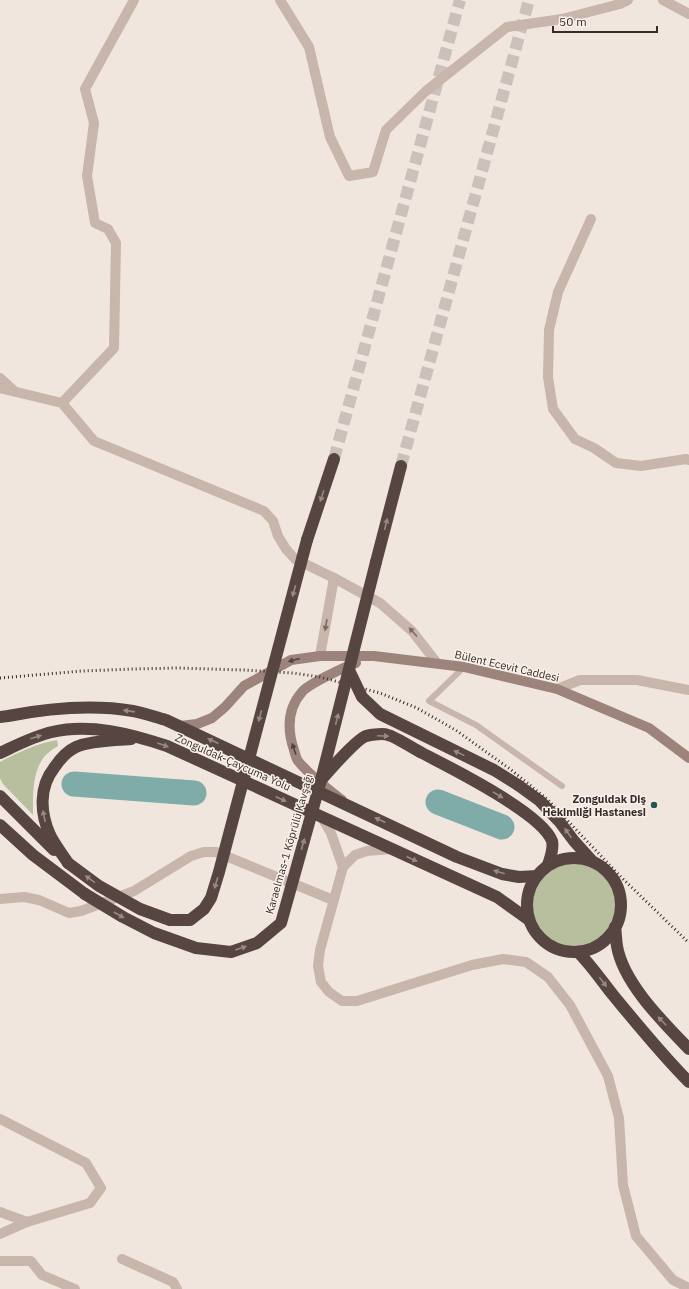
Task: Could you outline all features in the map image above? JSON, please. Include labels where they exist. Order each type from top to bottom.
[{"type":"highway","points":[[0,796],[68,863],[99,886],[140,909],[170,920],[190,920],[204,909],[211,898],[219,872],[308,540],[334,459]]},
{"type":"highway","name":"Karaelmas-1 Köprülü Kavşağı","points":[[0,825],[32,855],[85,894],[123,917],[154,933],[196,948],[231,952],[258,943],[281,923],[321,780],[401,466]]},
{"type":"highway","points":[[349,670],[362,697],[380,714],[494,770],[540,801],[560,821],[574,841],[593,862],[606,871],[616,883],[620,898],[620,913],[615,927],[606,940],[593,948],[578,952],[563,951],[548,945],[537,934],[529,920],[527,905],[529,889],[537,876],[548,865],[563,859],[579,858],[593,862]]},
{"type":"highway","name":"Zonguldak-Çaycuma Yolu","points":[[0,717],[57,708],[96,707],[134,711],[166,720],[457,857],[496,872],[519,877],[537,876]]},
{"type":"highway","name":"Zonguldak-Çaycuma Yolu","points":[[0,753],[25,741],[52,732],[77,729],[118,733],[143,738],[167,746],[497,897],[529,920]]},
{"type":"highway","points":[[321,780],[340,759],[365,736],[387,734],[474,781],[520,808],[542,827],[552,842],[553,850],[548,865]]},
{"type":"highway","points":[[68,863],[50,835],[44,817],[43,791],[50,773],[62,757],[76,746],[96,742],[143,738]]},
{"type":"highway","points":[[615,927],[617,947],[634,985],[656,1016],[689,1049]]},
{"type":"highway","points":[[578,952],[689,1082]]},
{"type":"main road","name":"Bülent Ecevit Caddesi","points":[[180,726],[197,724],[212,718],[225,707],[244,686],[291,660],[320,656],[374,656],[464,667],[557,688],[650,728],[689,758]]},
{"type":"main road","points":[[350,806],[306,770],[297,759],[290,740],[288,723],[292,707],[302,691],[343,668],[374,656]]},
{"type":"street","points":[[62,403],[114,348],[116,243],[108,229],[95,223],[87,176],[94,123],[85,89],[134,0]]},
{"type":"street","points":[[280,0],[309,47],[330,138],[349,176],[373,172],[386,130],[426,91],[507,27],[562,19],[620,4],[628,0]]},
{"type":"street","points":[[664,0],[689,14]]},
{"type":"street","points":[[591,218],[558,292],[549,330],[548,377],[552,409],[575,439],[594,448],[616,464],[641,466],[686,459],[689,460]]},
{"type":"street","points":[[0,378],[15,391]]},
{"type":"street","points":[[0,388],[62,403],[94,441],[264,511],[273,521],[278,536],[286,549],[295,559],[380,603],[412,631],[437,663]]},
{"type":"street","points":[[320,656],[334,578]]},
{"type":"street","points":[[557,688],[580,680],[637,680],[689,690]]},
{"type":"street","points":[[320,816],[331,833],[343,867]]},
{"type":"street","points":[[391,849],[367,851],[355,855],[343,867],[320,950],[318,966],[321,982],[329,992],[342,1001],[357,1001],[472,965],[503,959],[526,962],[548,977],[570,1005],[608,1076],[618,1118],[623,1185],[636,1236],[673,1280],[689,1288]]},
{"type":"street","points":[[0,899],[24,897],[39,900],[69,913],[81,911],[134,890],[191,856],[204,852],[216,852],[333,900]]},
{"type":"street","points":[[0,1119],[86,1163],[101,1188],[90,1203],[28,1222],[0,1234]]},
{"type":"street","points":[[0,1212],[28,1222]]},
{"type":"street","points":[[122,1260],[172,1282],[177,1289]]},
{"type":"street","points":[[0,1261],[32,1261],[42,1275],[75,1289]]},
{"type":"lane","points":[[464,667],[429,701],[476,725],[562,786]]},
{"type":"green space","points":[[57,740],[58,746],[43,758],[36,773],[33,815],[3,784],[0,778],[0,762],[35,746]]},
{"type":"green space","points":[[574,862],[591,865],[605,874],[614,888],[617,905],[614,922],[605,936],[591,945],[574,948],[557,945],[543,936],[534,922],[531,905],[534,888],[543,874],[557,865]]},
{"type":"waterway","points":[[74,784],[194,793]]},
{"type":"waterway","points":[[438,802],[502,827]]},
{"type":"tunnel","points":[[334,459],[460,0]]},
{"type":"tunnel","points":[[401,466],[529,0]]},
{"type":"railway","points":[[0,678],[82,671],[134,669],[177,668],[244,670],[293,673],[320,677],[380,693],[417,708],[457,731],[510,769],[547,799],[620,876],[689,943]]},
{"type":"place","name":"Zonguldak Diş Hekimliği Hastanesi","points":[[654,805]]}]
